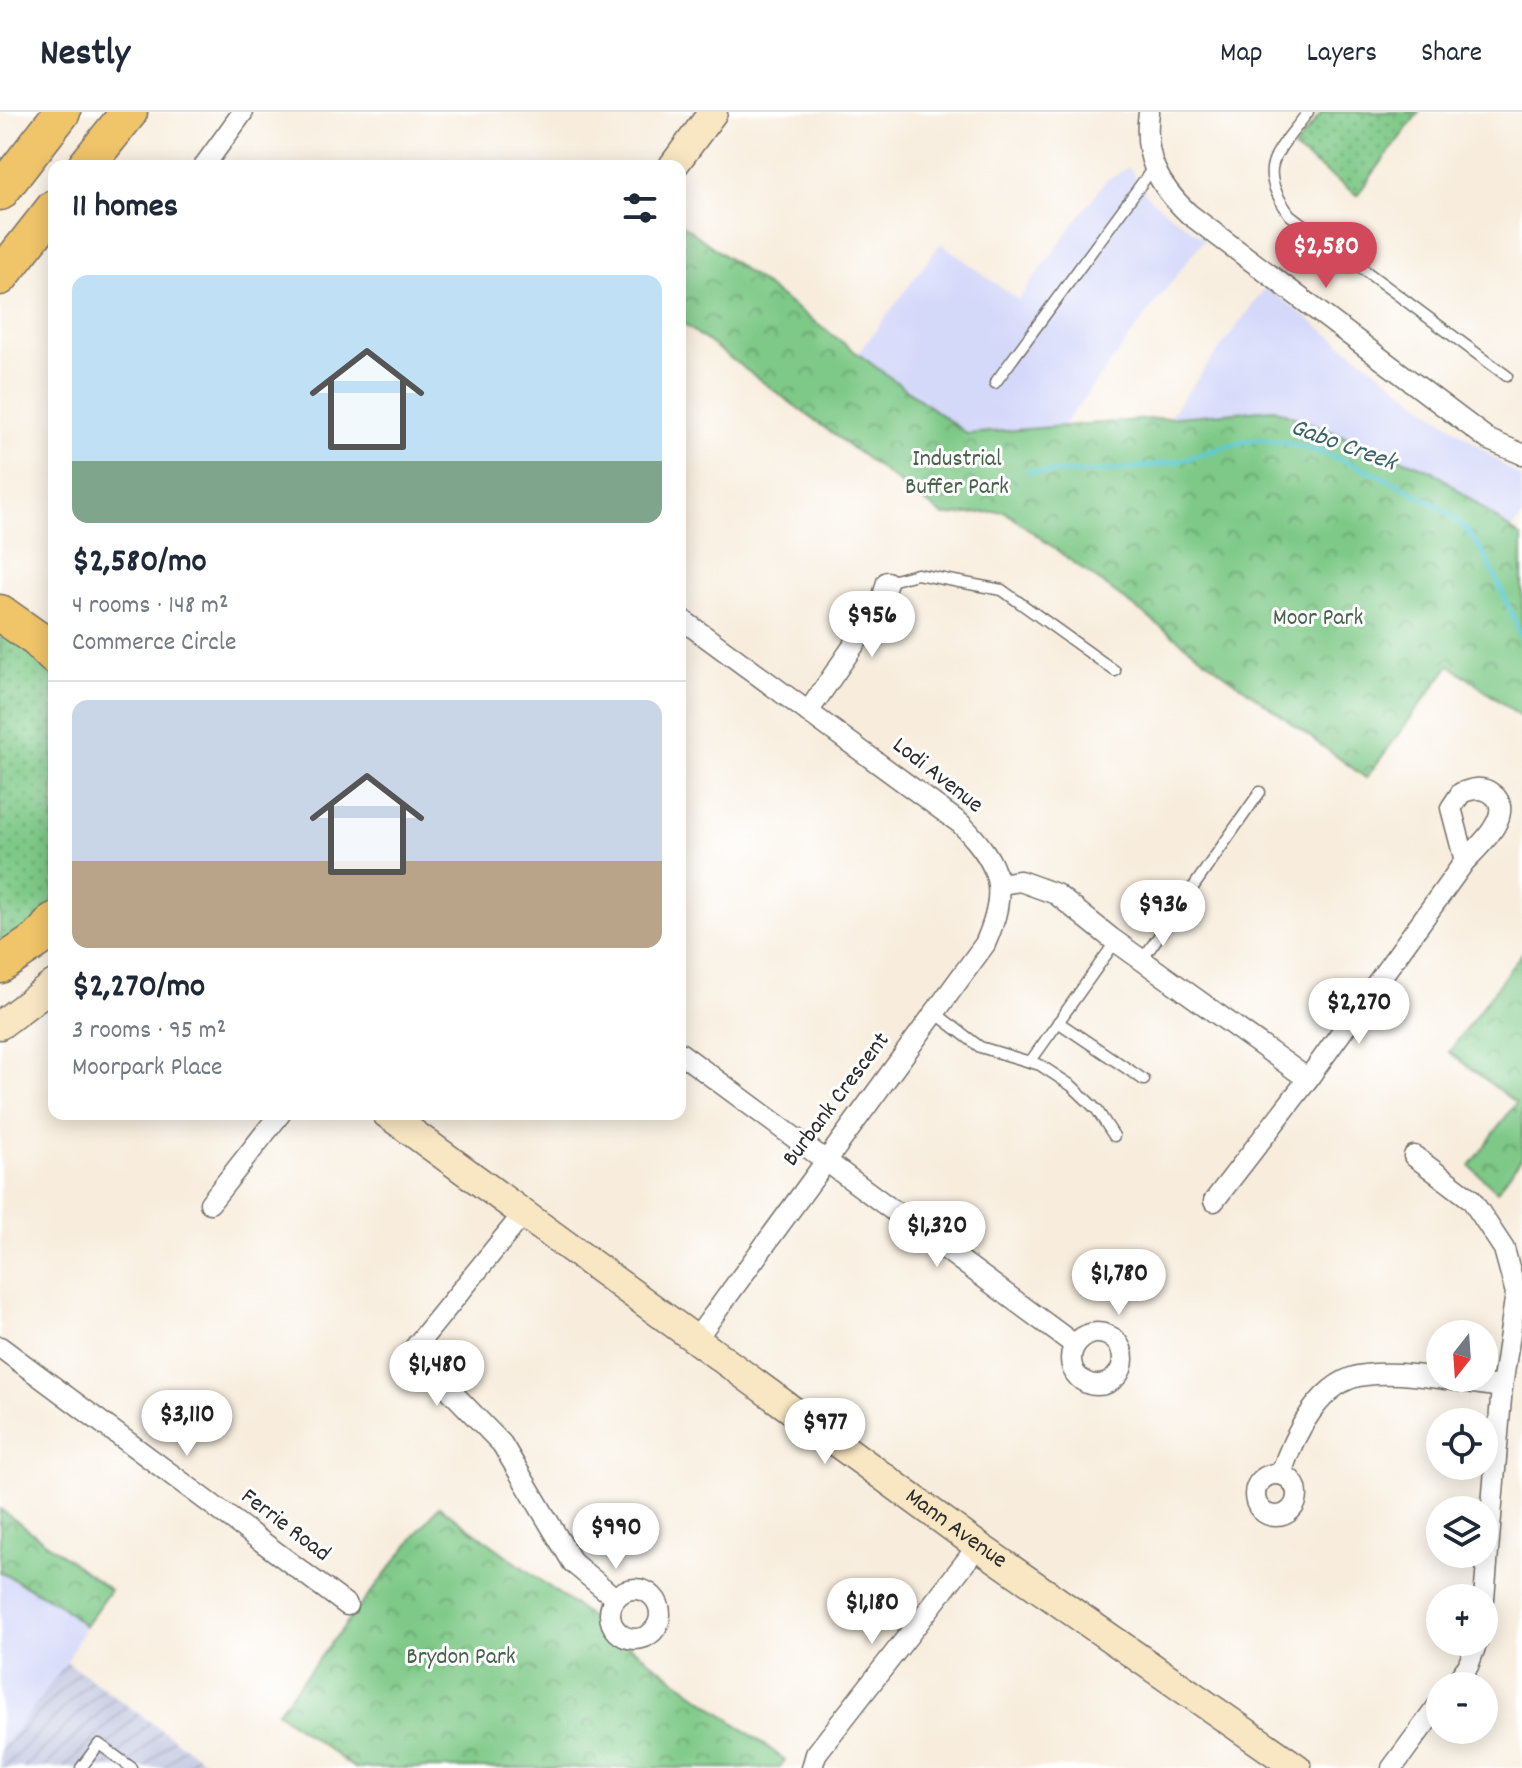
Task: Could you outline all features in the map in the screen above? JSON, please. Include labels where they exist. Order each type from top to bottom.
[{"type":"highway","points":[[0,168],[44,112]]},
{"type":"highway","points":[[0,192],[62,112]]},
{"type":"highway","points":[[91,160],[129,112]]},
{"type":"highway","points":[[0,277],[48,216]]},
{"type":"highway","points":[[0,613],[48,651]]},
{"type":"highway","points":[[0,965],[39,939],[48,928]]},
{"type":"main road","points":[[677,160],[713,112]]},
{"type":"main road","points":[[0,1025],[48,989]]},
{"type":"main road","name":"Mann Avenue","points":[[395,1120],[978,1546],[1297,1768]]},
{"type":"street","points":[[208,160],[243,112]]},
{"type":"street","points":[[1149,112],[1146,134],[1153,168],[1169,196],[1489,440],[1522,454]]},
{"type":"street","points":[[808,712],[880,607],[887,582]]},
{"type":"street","name":"Lodi Avenue","points":[[686,622],[961,824],[983,846],[994,864],[999,884]]},
{"type":"street","points":[[1214,1201],[1308,1079],[1465,861]]},
{"type":"street","points":[[999,884],[1020,881],[1039,885],[1056,894],[1308,1079]]},
{"type":"street","name":"Burbank Crescent","points":[[696,1339],[825,1158],[985,944],[996,920],[999,884]]},
{"type":"street","points":[[686,1057],[1075,1345]]},
{"type":"street","points":[[210,1203],[275,1120]]},
{"type":"street","points":[[1414,1156],[1471,1199],[1504,1249],[1516,1293],[1502,1387],[1485,1584]]},
{"type":"street","points":[[524,1213],[412,1351],[502,1444],[573,1563],[615,1598]]},
{"type":"street","name":"Ferrie Road","points":[[0,1347],[347,1605]]},
{"type":"street","points":[[1281,1474],[1289,1448],[1312,1411],[1335,1387],[1364,1375],[1502,1387]]},
{"type":"street","points":[[812,1768],[816,1754],[978,1546]]},
{"type":"street","points":[[1392,1768],[1426,1722]]},
{"type":"lane","points":[[1308,112],[1278,153],[1269,173],[1271,186],[1290,215],[1507,376]]},
{"type":"lane","points":[[995,383],[1153,168]]},
{"type":"lane","points":[[887,582],[917,574],[1002,590],[1115,671]]},
{"type":"lane","points":[[1142,960],[1260,792]]},
{"type":"lane","points":[[1030,1062],[1116,941]]},
{"type":"lane","points":[[934,1012],[980,1047],[1030,1062],[1072,1086],[1097,1110],[1114,1136]]},
{"type":"lane","points":[[1058,1022],[1144,1080]]},
{"type":"lane","points":[[81,1768],[99,1744],[132,1768]]},
{"type":"shaded area","points":[[1129,167],[1150,199],[1204,239],[1063,426],[967,434],[858,354],[941,243],[1018,300],[1106,180]]},
{"type":"shaded area","points":[[1266,287],[1522,479],[1522,517],[1511,530],[1433,471],[1168,418]]},
{"type":"shaded area","points":[[0,1572],[57,1603],[85,1626],[67,1662],[0,1751]]},
{"type":"shaded area","points":[[67,1662],[214,1768],[0,1768],[0,1751]]},
{"type":"green space","points":[[1322,112],[1419,112],[1357,195],[1294,149]]},
{"type":"green space","points":[[686,227],[967,434],[1274,409],[1433,471],[1522,538],[1522,718],[1450,665],[1366,778],[1004,511],[944,516],[686,325]]},
{"type":"green space","points":[[0,624],[48,665],[48,911],[35,927],[0,954]]},
{"type":"green space","points":[[1522,953],[1522,1157],[1497,1191],[1470,1166],[1516,1103],[1449,1052]]},
{"type":"green space","name":"Brydon Park","points":[[439,1506],[785,1760],[779,1768],[354,1768],[277,1712]]},
{"type":"green space","points":[[0,1509],[110,1590],[85,1626],[57,1603],[0,1572]]},
{"type":"waterway","name":"Gabo Creek","points":[[1028,471],[1081,472],[1139,467],[1184,460],[1240,443],[1262,440],[1310,449],[1370,472],[1428,500],[1466,530],[1491,568],[1522,638]]},
{"type":"park label","name":"Industrial Buffer Park","points":[[957,474]]},
{"type":"park label","name":"Moor Park","points":[[1318,619]]}]
